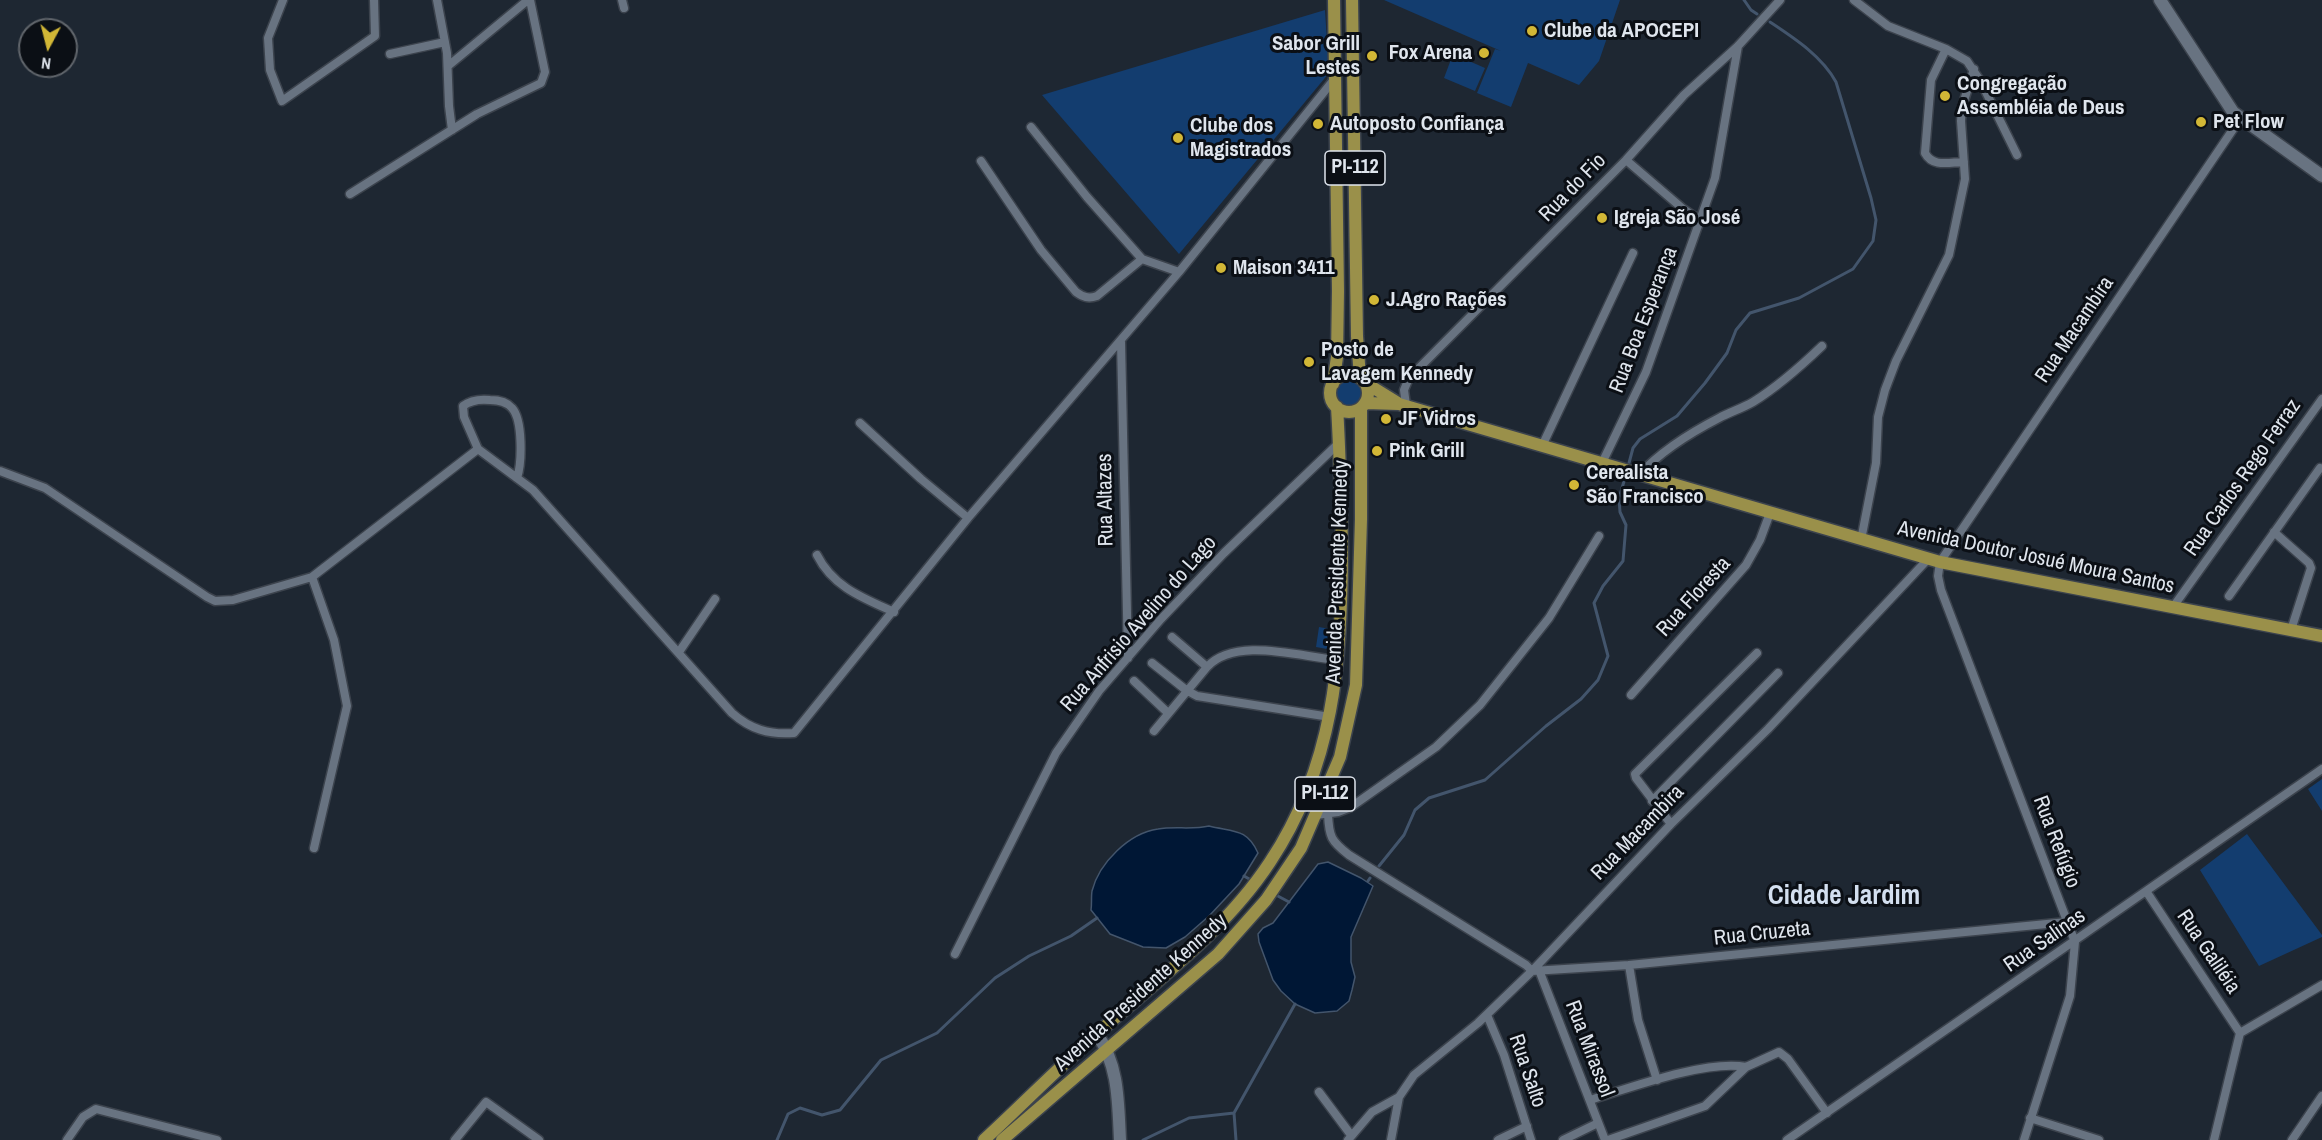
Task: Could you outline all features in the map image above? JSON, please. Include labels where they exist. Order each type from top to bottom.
[{"type":"main road","name":"Avenida Presidente Kennedy","points":[[984,1140],[1097,1034],[1200,943],[1253,886],[1275,855],[1297,815],[1321,752],[1330,717],[1338,660],[1342,581],[1340,443],[1337,407],[1330,396],[1338,335],[1335,0]]},
{"type":"main road","name":"Avenida Presidente Kennedy","points":[[1002,1140],[1218,954],[1244,927],[1266,900],[1322,815],[1340,757],[1357,675],[1363,406],[1368,393],[1362,380],[1357,336],[1352,0]]},
{"type":"main road","points":[[1336,133],[1354,132]]},
{"type":"main road","points":[[1333,384],[1336,379],[1346,375],[1362,380],[1402,405]]},
{"type":"main road","points":[[1337,407],[1348,412],[1363,406],[1402,405]]},
{"type":"main road","name":"Avenida Doutor Josué Moura Santos","points":[[1402,405],[1543,444],[1934,560],[2322,636]]},
{"type":"street","points":[[283,0],[268,38],[270,70],[282,101],[375,36],[374,0]]},
{"type":"street","points":[[436,0],[448,66],[452,130]]},
{"type":"street","points":[[350,194],[477,114],[543,80],[545,72],[529,0],[448,66]]},
{"type":"street","name":"Rua do Fio","points":[[1402,405],[1404,390],[1409,378],[1626,160],[1684,95],[1738,46],[1780,0]]},
{"type":"street","points":[[1854,0],[1888,26],[1946,49],[1967,61],[1974,69],[2017,155]]},
{"type":"street","points":[[2160,0],[2227,105],[2240,119],[2322,176]]},
{"type":"street","points":[[390,54],[445,42]]},
{"type":"street","name":"Rua Boa Esperança","points":[[1602,463],[1646,372],[1718,169],[1738,46]]},
{"type":"street","points":[[1946,49],[1931,80],[1925,153],[1936,163],[1964,162]]},
{"type":"street","points":[[1861,540],[1876,463],[1877,430],[1881,405],[1896,361],[1941,276],[1949,255],[1965,179],[1962,107],[1974,69]]},
{"type":"street","points":[[517,478],[521,461],[519,424],[512,408],[507,404],[488,399],[474,400],[464,406],[464,417],[478,449],[533,490],[732,713],[744,724],[761,731],[794,733],[968,518],[1179,272],[1336,77]]},
{"type":"street","name":"Rua Macambira","points":[[1391,1140],[1400,1097],[1408,1082],[1418,1071],[1488,1015],[1535,971],[1671,824],[1934,560],[2240,119]]},
{"type":"street","points":[[1031,127],[1142,259],[1179,272]]},
{"type":"street","points":[[1626,160],[1682,208],[1701,221]]},
{"type":"street","points":[[981,161],[1041,250],[1076,292],[1082,296],[1087,298],[1097,296],[1142,259]]},
{"type":"street","points":[[1543,444],[1633,253]]},
{"type":"street","name":"Rua Altazes","points":[[1121,342],[1128,658]]},
{"type":"street","points":[[1640,474],[1669,447],[1720,417],[1752,403],[1794,373],[1822,346]]},
{"type":"street","name":"Rua Carlos Rego Ferraz","points":[[2173,607],[2322,399]]},
{"type":"street","points":[[860,423],[968,518]]},
{"type":"street","name":"Rua Anfrisio Avelino do Lago","points":[[955,954],[1056,753],[1099,691],[1224,553],[1340,443]]},
{"type":"street","points":[[0,471],[45,488],[215,601],[233,600],[312,578],[478,449]]},
{"type":"street","points":[[2229,596],[2320,468]]},
{"type":"street","name":"Rua Floresta","points":[[1631,695],[1746,565],[1760,540],[1770,513]]},
{"type":"street","points":[[2274,532],[2309,563],[2311,568],[2290,630]]},
{"type":"street","points":[[1535,971],[1348,855],[1330,836],[1322,815],[1351,807],[1436,747],[1464,723],[1549,618],[1599,536]]},
{"type":"street","points":[[817,555],[830,577],[869,601],[894,612]]},
{"type":"street","name":"Rua Refúgio","points":[[1934,560],[1941,590],[2075,942],[2070,996],[2024,1140]]},
{"type":"street","points":[[312,578],[334,640],[347,706],[314,848]]},
{"type":"street","points":[[679,652],[715,599]]},
{"type":"street","points":[[1172,637],[1207,668]]},
{"type":"street","points":[[1154,731],[1186,690],[1213,661],[1222,656],[1263,650],[1338,660]]},
{"type":"street","points":[[1671,824],[1636,778],[1637,772],[1757,653]]},
{"type":"street","points":[[1152,663],[1186,690],[1203,698],[1330,717]]},
{"type":"street","points":[[1652,801],[1778,673]]},
{"type":"street","points":[[1134,681],[1168,713]]},
{"type":"street","name":"Rua Salinas","points":[[1787,1140],[2322,769]]},
{"type":"street","name":"Rua Galiléia","points":[[2146,891],[2240,1033]]},
{"type":"street","name":"Rua Cruzeta","points":[[1535,971],[1629,965],[2067,922]]},
{"type":"street","points":[[1629,965],[1638,1020],[1657,1080]]},
{"type":"street","name":"Rua Mirassol","points":[[1535,971],[1607,1140]]},
{"type":"street","points":[[2214,1140],[2240,1033],[2322,985]]},
{"type":"street","name":"Rua Salto","points":[[1488,1015],[1504,1055],[1531,1140]]},
{"type":"street","points":[[1097,1034],[1108,1050],[1115,1069],[1120,1140]]},
{"type":"street","points":[[1607,1140],[1705,1106],[1746,1067],[1774,1053],[1784,1054],[1827,1113]]},
{"type":"street","points":[[1590,1100],[1657,1080],[1728,1064],[1746,1067]]},
{"type":"street","points":[[1319,1092],[1350,1138],[1372,1112],[1400,1097]]},
{"type":"street","points":[[2292,1140],[2322,1096]]},
{"type":"street","points":[[455,1140],[486,1102],[539,1140]]},
{"type":"street","points":[[67,1140],[83,1117],[96,1109],[217,1140]]},
{"type":"street","points":[[2030,1118],[2099,1140]]},
{"type":"street","points":[[1563,1140],[1598,1123]]},
{"type":"street","points":[[1498,1140],[1527,1126]]},
{"type":"shaded area","name":"Clube da APOCEPI","points":[[1384,0],[1620,0],[1599,61],[1579,85],[1528,63],[1511,107],[1477,93],[1495,49],[1501,51]]},
{"type":"shaded area","name":"Clube dos Magistrados","points":[[1325,10],[1329,73],[1179,254],[1042,95]]},
{"type":"shaded area","points":[[1453,54],[1485,68],[1475,91],[1444,78]]},
{"type":"shaded area","points":[[1349,379],[1359,383],[1363,393],[1359,403],[1349,407],[1339,403],[1335,393],[1339,383]]},
{"type":"shaded area","points":[[1319,627],[1330,629],[1327,649],[1316,647]]},
{"type":"shaded area","points":[[2322,779],[2322,811],[2308,789]]},
{"type":"shaded area","points":[[1209,826],[1238,832],[1254,845],[1258,853],[1239,884],[1209,916],[1185,937],[1166,948],[1143,947],[1110,934],[1091,910],[1092,891],[1108,860],[1126,843],[1147,832],[1164,828]]},
{"type":"shaded area","points":[[2247,834],[2322,935],[2259,966],[2200,870]]},
{"type":"shaded area","points":[[1328,862],[1373,886],[1351,937],[1351,962],[1355,977],[1349,1001],[1337,1011],[1315,1013],[1295,1004],[1273,980],[1258,934],[1263,928],[1273,923],[1318,864]]},
{"type":"waterway","points":[[1744,0],[1757,14]]},
{"type":"waterway","points":[[1629,463],[1633,448],[1640,439],[1677,416],[1705,383],[1727,353],[1736,330],[1750,313],[1799,298],[1853,269],[1873,241],[1876,220],[1871,198],[1836,82],[1815,56],[1770,22]]},
{"type":"waterway","points":[[1379,866],[1404,835],[1415,810],[1429,798],[1485,780],[1546,726],[1581,699],[1598,680],[1608,656],[1594,603],[1603,586],[1623,561],[1626,525],[1620,512],[1619,498],[1625,478]]},
{"type":"waterway","points":[[1244,876],[1251,880]]},
{"type":"waterway","points":[[1276,895],[1289,902]]},
{"type":"waterway","points":[[777,1140],[788,1114],[800,1108],[822,1115],[840,1110],[881,1060],[937,1033],[995,978],[1029,956],[1071,936],[1097,918]]},
{"type":"waterway","points":[[1236,1140],[1234,1113],[1295,1004]]},
{"type":"waterway","points":[[1143,1140],[1189,1118],[1234,1113]]},
{"type":"place","name":"Clube da APOCEPI","points":[[1532,31]]},
{"type":"place","name":"Fox Arena","points":[[1484,53]]},
{"type":"place","name":"Sabor Grill Lestes","points":[[1372,56]]},
{"type":"place","name":"Congregação Assembléia de Deus","points":[[1945,96]]},
{"type":"place","name":"Pet Flow","points":[[2201,122]]},
{"type":"place","name":"Autoposto Confiança","points":[[1318,124]]},
{"type":"place","name":"Clube dos Magistrados","points":[[1178,138]]},
{"type":"place","name":"Igreja São José","points":[[1602,218]]},
{"type":"place","name":"Maison 3411","points":[[1221,268]]},
{"type":"place","name":"J.Agro Rações","points":[[1374,300]]},
{"type":"place","name":"Posto de Lavagem Kennedy","points":[[1309,362]]},
{"type":"place","name":"JF Vidros","points":[[1386,419]]},
{"type":"place","name":"Pink Grill","points":[[1377,451]]},
{"type":"place","name":"Cerealista São Francisco","points":[[1574,485]]},
{"type":"district","name":"Cidade Jardim","points":[[1844,897]]}]
